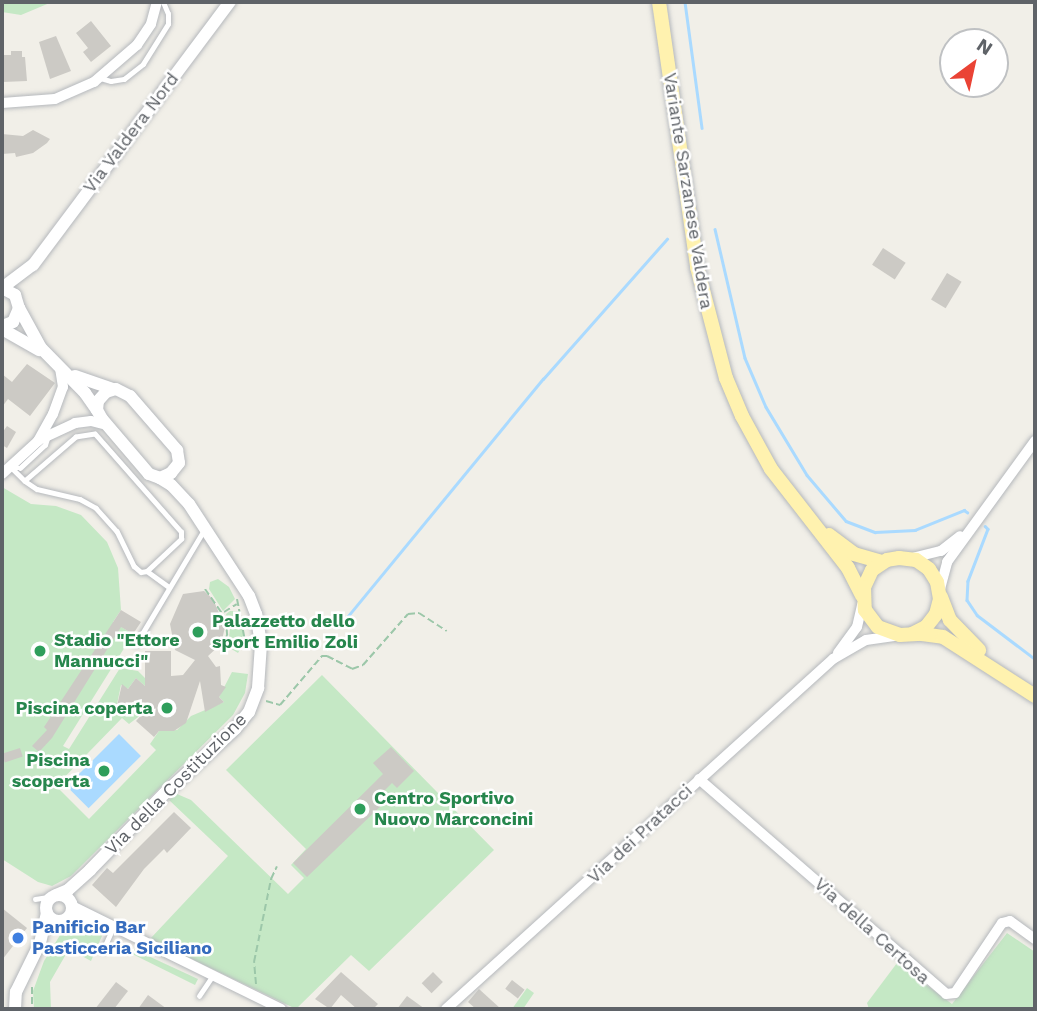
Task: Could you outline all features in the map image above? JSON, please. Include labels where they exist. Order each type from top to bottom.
[{"type":"main road","name":"Variante Sarzanese Valdera","points":[[659,2],[697,267],[716,347],[733,398],[777,478],[853,576],[863,599]]},
{"type":"main road","name":"Variante Sarzanese Valdera","points":[[812,521],[854,554],[882,562]]},
{"type":"main road","points":[[1012,679],[957,629],[947,615],[940,591],[929,569],[910,559],[899,558],[882,562],[869,575],[863,599],[868,617],[878,627],[906,635],[943,637],[1035,696]]},
{"type":"main road","points":[[906,635],[933,620],[940,591]]},
{"type":"street","points":[[2,103],[55,99],[100,78],[137,45],[151,24],[157,2]]},
{"type":"street","name":"Via Valdera Nord","points":[[2,288],[33,265],[230,2]]},
{"type":"street","name":"Via Valdera Nord","points":[[2,328],[13,321],[33,265]]},
{"type":"street","name":"Via Valdera Nord","points":[[2,288],[11,291],[19,304]]},
{"type":"street","points":[[19,304],[48,356]]},
{"type":"street","points":[[2,328],[48,356],[62,370],[63,391],[43,438]]},
{"type":"street","name":"Via della Costituzione","points":[[55,896],[68,890],[90,870],[165,793],[234,729],[255,699],[262,661],[256,614],[244,587],[189,504],[179,479],[179,463],[174,446],[123,390],[96,386],[62,370]]},
{"type":"street","name":"Via della Costituzione","points":[[62,370],[149,474],[160,478],[189,504]]},
{"type":"street","points":[[97,410],[100,398],[112,389]]},
{"type":"street","points":[[2,474],[58,428],[80,422],[107,425]]},
{"type":"street","points":[[940,591],[947,562],[1035,441]]},
{"type":"street","points":[[160,478],[171,474],[179,463]]},
{"type":"street","points":[[910,559],[941,551],[971,526]]},
{"type":"street","name":"Via dei Pratacci","points":[[446,1009],[833,659],[858,627],[863,599]]},
{"type":"street","name":"Via dei Pratacci","points":[[833,659],[873,638],[906,635]]},
{"type":"street","name":"Via della Certosa","points":[[699,779],[944,993],[955,993],[1002,923],[1010,921],[1035,939]]},
{"type":"street","name":"Via della Costituzione","points":[[40,943],[69,912],[75,891],[90,870]]},
{"type":"street","points":[[69,912],[64,896],[55,896],[47,902],[47,913],[53,920],[69,912],[109,925],[281,1009]]},
{"type":"street","name":"Via della Costituzione","points":[[15,1009],[19,984],[40,943],[47,913]]},
{"type":"street","points":[[19,984],[23,1009]]},
{"type":"lane","points":[[100,78],[111,81],[124,79],[150,55],[168,24],[168,14],[163,2]]},
{"type":"lane","points":[[137,45],[150,55]]},
{"type":"lane","points":[[12,468],[25,481],[37,489],[80,499],[96,508],[117,531],[135,568],[141,572],[147,571],[181,539],[182,533],[99,436],[90,433],[76,437],[25,481]]},
{"type":"lane","points":[[136,644],[205,528]]},
{"type":"lane","points":[[147,571],[169,587]]},
{"type":"lane","points":[[103,950],[109,925]]},
{"type":"lane","points":[[199,996],[212,976]]},
{"type":"path","points":[[205,589],[222,613],[228,627],[223,648]]},
{"type":"path","points":[[237,596],[245,641]]},
{"type":"path","points":[[222,613],[238,604]]},
{"type":"path","points":[[255,699],[280,705],[322,656],[352,669],[363,665],[400,620],[412,613],[447,631]]},
{"type":"path","points":[[255,996],[254,962],[271,879],[277,866]]},
{"type":"green space","points":[[2,2],[52,2],[21,15],[2,12]]},
{"type":"green space","points":[[2,487],[31,504],[56,506],[81,515],[107,542],[118,568],[121,610],[113,622],[133,634],[63,746],[69,749],[120,668],[138,671],[149,682],[145,686],[136,678],[128,689],[121,685],[116,709],[141,709],[142,714],[129,724],[122,718],[56,786],[89,819],[156,750],[150,744],[159,731],[177,730],[191,716],[224,702],[219,697],[232,672],[248,674],[245,693],[233,715],[71,876],[52,886],[38,882],[2,859]]},
{"type":"green space","points":[[218,579],[229,587],[235,599],[223,611],[209,589],[210,582]]},
{"type":"green space","points":[[238,611],[245,641],[238,653],[228,647],[230,628],[226,614]]},
{"type":"green space","name":"Centro Sportivo Nuovo Marconcini","points":[[322,675],[494,850],[369,971],[351,955],[296,1009],[150,939],[228,856],[169,800],[177,794],[191,800],[288,894],[304,878],[291,865],[306,849],[226,770]]},
{"type":"green space","points":[[78,926],[102,936],[91,961],[69,949],[50,982],[51,1009],[34,1009],[33,991],[44,961],[62,932]]},
{"type":"green space","points":[[1007,933],[1035,952],[1035,1009],[869,1009],[867,1003],[897,963],[952,1004]]},
{"type":"green space","points":[[118,942],[198,979],[195,985],[116,946]]},
{"type":"green space","points":[[527,988],[534,993],[523,1009],[512,1009]]},
{"type":"water","name":"Piscina scoperta","points":[[119,734],[141,756],[89,808],[67,786]]},
{"type":"building","points":[[91,21],[111,46],[91,62],[83,52],[88,48],[76,33]]},
{"type":"building","points":[[56,36],[71,71],[50,79],[39,42]]},
{"type":"building","points":[[11,51],[22,51],[27,81],[3,82],[2,55],[11,55]]},
{"type":"building","points":[[33,130],[50,139],[33,153],[16,157],[15,153],[2,154],[2,134],[23,136]]},
{"type":"building","points":[[883,248],[906,263],[895,279],[872,265]]},
{"type":"building","points":[[947,273],[962,282],[946,308],[931,300]]},
{"type":"building","points":[[27,364],[55,383],[30,416],[8,399],[2,407],[2,374],[12,382]]},
{"type":"building","points":[[7,426],[16,432],[7,448],[2,445],[2,433]]},
{"type":"building","points":[[204,591],[213,599],[225,627],[221,644],[208,656],[216,667],[220,666],[221,685],[226,687],[219,697],[224,702],[205,712],[200,681],[186,723],[174,731],[159,731],[154,737],[136,721],[147,709],[116,710],[122,684],[128,689],[136,678],[145,686],[145,651],[171,651],[171,676],[183,675],[195,660],[175,650],[170,624],[183,594]]},
{"type":"building","points":[[121,610],[141,622],[133,634],[121,627],[52,738],[39,752],[32,746],[47,730],[44,727]]},
{"type":"building","points":[[391,747],[414,771],[397,788],[392,783],[380,795],[386,801],[307,877],[293,863],[383,774],[373,763]]},
{"type":"building","points":[[20,748],[23,757],[5,762],[2,754]]},
{"type":"building","points":[[174,812],[191,828],[167,853],[164,849],[144,869],[116,907],[92,885],[107,868],[113,873]]},
{"type":"building","points":[[2,908],[27,928],[2,960]]},
{"type":"building","points":[[341,972],[378,1004],[373,1009],[357,1009],[341,995],[330,1009],[315,999]]},
{"type":"building","points":[[433,972],[443,982],[432,993],[422,983]]},
{"type":"building","points":[[512,980],[525,990],[518,999],[505,989]]},
{"type":"building","points":[[116,982],[128,991],[114,1009],[95,1009]]},
{"type":"building","points":[[479,989],[501,1009],[476,1009],[468,1002]]},
{"type":"building","points":[[148,995],[167,1009],[138,1009]]},
{"type":"building","points":[[407,996],[425,1009],[397,1009]]},
{"type":"waterway","points":[[685,2],[702,128]]},
{"type":"waterway","points":[[715,229],[745,358],[766,407],[807,475],[846,521],[875,532],[915,530],[964,510],[967,512]]},
{"type":"waterway","points":[[339,627],[543,379],[667,239]]},
{"type":"waterway","points":[[985,526],[988,529],[968,581],[967,600],[977,615],[1035,659]]},
{"type":"place","name":"Palazzetto dello sport Emilio Zoli","points":[[198,632]]},
{"type":"place","name":"Stadio \"Ettore Mannucci\"","points":[[40,651]]},
{"type":"place","name":"Piscina coperta","points":[[167,708]]},
{"type":"place","name":"Piscina scoperta","points":[[104,771]]},
{"type":"place","name":"Centro Sportivo Nuovo Marconcini","points":[[360,809]]},
{"type":"place","name":"Panificio Bar Pasticceria Siciliano","points":[[18,938]]}]
